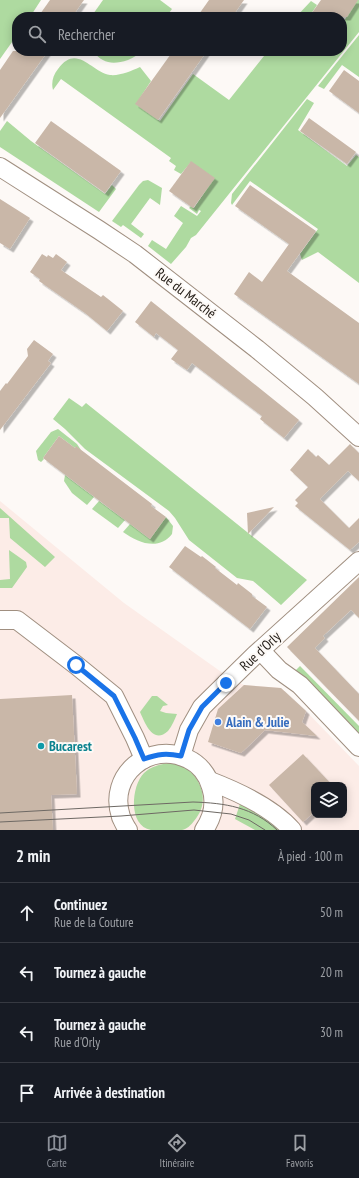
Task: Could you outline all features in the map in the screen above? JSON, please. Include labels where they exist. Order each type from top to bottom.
[{"type":"street","name":"Rue du Marché","points":[[0,166],[136,254],[258,349],[316,397],[359,437]]},
{"type":"street","name":"Rue d'Orly","points":[[181,756],[189,730],[202,707],[229,680],[359,561]]},
{"type":"street","points":[[0,620],[17,620],[114,696],[144,759]]},
{"type":"street","points":[[261,651],[279,670],[300,685],[359,747]]},
{"type":"street","points":[[128,830],[121,816],[119,806],[119,793],[124,779],[132,768],[144,759],[156,754],[168,753],[193,761],[203,770],[210,781],[214,802],[208,824],[204,830]]},
{"type":"street","points":[[210,781],[236,791],[264,807],[288,825],[292,830]]},
{"type":"shaded area","points":[[0,501],[124,603],[227,676],[244,685],[281,688],[306,711],[359,766],[359,830],[0,830]]},
{"type":"green space","points":[[0,0],[41,0],[33,12],[12,12],[12,42],[0,59]]},
{"type":"green space","points":[[103,0],[160,0],[172,9],[170,12],[95,12]]},
{"type":"green space","points":[[349,0],[359,0],[359,32],[347,47],[347,16],[355,4]]},
{"type":"green space","points":[[311,1],[317,5],[312,12],[301,12]]},
{"type":"green space","points":[[359,35],[359,77],[342,65],[324,89],[318,86],[342,56],[347,56],[347,50]]},
{"type":"green space","points":[[98,56],[135,56],[118,63],[101,59]]},
{"type":"green space","points":[[264,56],[340,56],[171,264],[148,246],[152,240],[166,249],[183,223],[174,216],[181,206],[197,216],[201,211],[199,210],[197,214],[189,208],[191,206],[194,208],[214,178],[191,162],[181,174],[174,170],[176,166],[169,161],[171,158],[61,79],[53,90],[52,82],[56,71],[65,62],[71,59],[84,61],[103,73],[110,75],[122,74],[140,67],[151,81],[136,104],[160,121],[193,74],[229,100]]},
{"type":"green space","points":[[307,99],[314,103],[298,130],[347,166],[356,155],[359,157],[359,283],[318,252],[302,260],[300,254],[318,229],[250,181],[232,205],[231,203],[232,194]]},
{"type":"green space","points":[[7,121],[31,141],[105,194],[112,185],[116,189],[99,212],[0,147],[0,131]]},
{"type":"green space","points":[[148,180],[162,188],[160,205],[150,198],[131,224],[144,234],[141,238],[123,225],[121,227],[112,221],[139,185],[143,181]]},
{"type":"green space","points":[[69,398],[82,407],[86,403],[307,580],[281,605],[253,581],[237,578],[189,540],[169,511],[85,449],[53,419]]},
{"type":"green space","points":[[58,429],[77,444],[81,450],[76,447],[75,448],[59,436],[41,462],[38,460],[36,451],[51,432]]},
{"type":"green space","points":[[65,475],[94,497],[87,505],[72,493],[64,481]]},
{"type":"green space","points":[[99,501],[125,520],[118,528],[92,509]]},
{"type":"green space","points":[[0,508],[55,557],[45,567],[10,538],[9,518],[0,518]]},
{"type":"green space","points":[[166,517],[173,526],[172,534],[161,542],[148,544],[123,532],[130,524],[150,539]]},
{"type":"green space","points":[[9,550],[26,562],[27,567],[12,588],[0,588],[0,580],[10,579]]},
{"type":"green space","points":[[300,666],[359,726],[359,737],[295,671]]},
{"type":"green space","points":[[152,696],[157,696],[168,705],[163,706],[160,711],[177,714],[168,731],[163,735],[154,734],[150,731],[140,712]]},
{"type":"green space","points":[[169,763],[184,767],[193,774],[200,786],[203,803],[198,815],[189,827],[182,830],[151,830],[144,827],[138,821],[135,814],[134,796],[136,787],[146,771],[155,766]]},
{"type":"green space","points":[[240,804],[246,805],[284,830],[255,830],[235,819]]},
{"type":"building","points":[[50,0],[84,0],[76,12],[42,12]]},
{"type":"building","points":[[209,0],[244,0],[236,12],[201,12]]},
{"type":"building","points":[[321,0],[358,0],[347,17],[347,12],[313,12]]},
{"type":"building","points":[[12,52],[12,56],[44,56],[0,118],[0,70]]},
{"type":"building","points":[[169,56],[203,56],[158,120],[135,104]]},
{"type":"building","points":[[344,70],[359,81],[359,113],[329,91]]},
{"type":"building","points":[[309,118],[356,152],[347,164],[300,131]]},
{"type":"building","points":[[51,121],[121,171],[105,193],[35,143]]},
{"type":"building","points":[[191,161],[215,178],[193,208],[169,191]]},
{"type":"building","points":[[250,185],[316,231],[287,271],[359,323],[359,384],[234,294],[249,272],[262,282],[289,244],[235,206]]},
{"type":"building","points":[[0,199],[30,218],[10,249],[0,243]]},
{"type":"building","points":[[42,254],[53,258],[56,254],[67,262],[61,270],[101,297],[103,295],[123,311],[107,331],[85,313],[39,281],[40,279],[30,272]]},
{"type":"building","points":[[151,301],[299,420],[284,438],[260,419],[262,416],[192,363],[187,370],[171,359],[178,350],[156,333],[154,337],[135,322]]},
{"type":"building","points":[[34,340],[53,354],[48,361],[51,363],[0,430],[0,391],[28,356],[27,349]]},
{"type":"building","points":[[59,436],[75,448],[76,446],[152,504],[151,506],[166,517],[150,539],[43,458]]},
{"type":"building","points":[[350,444],[359,453],[359,481],[348,471],[320,499],[349,528],[359,518],[359,542],[350,550],[295,506],[298,503],[295,500],[308,487],[290,470],[308,449],[316,457],[318,455],[329,465]]},
{"type":"building","points":[[274,507],[248,534],[247,513]]},
{"type":"building","points":[[185,546],[201,557],[202,556],[216,567],[215,568],[237,585],[238,583],[267,607],[250,629],[169,567]]},
{"type":"building","points":[[359,577],[359,618],[351,610],[323,636],[325,638],[315,648],[359,694],[359,721],[287,647]]},
{"type":"building","points":[[244,685],[281,688],[306,711],[302,722],[317,736],[265,730],[241,753],[208,742],[218,709]]},
{"type":"building","name":"Bucarest","points":[[72,695],[77,794],[51,795],[53,830],[0,830],[0,699]]},
{"type":"building","points":[[303,754],[329,782],[311,782],[311,815],[303,822],[269,785]]},
{"type":"tram line","points":[[0,813],[193,802],[227,805],[248,811],[268,822],[277,830]]},
{"type":"tram line","points":[[0,822],[121,816],[194,810],[231,814],[249,820],[265,830]]},
{"type":"place","name":"Alain & Julie","points":[[218,722]]},
{"type":"place","name":"Bucarest","points":[[41,746]]},
{"type":"route","points":[[76,665],[114,696],[144,759],[156,754],[168,753],[181,756],[189,730],[202,707],[226,683]]}]
